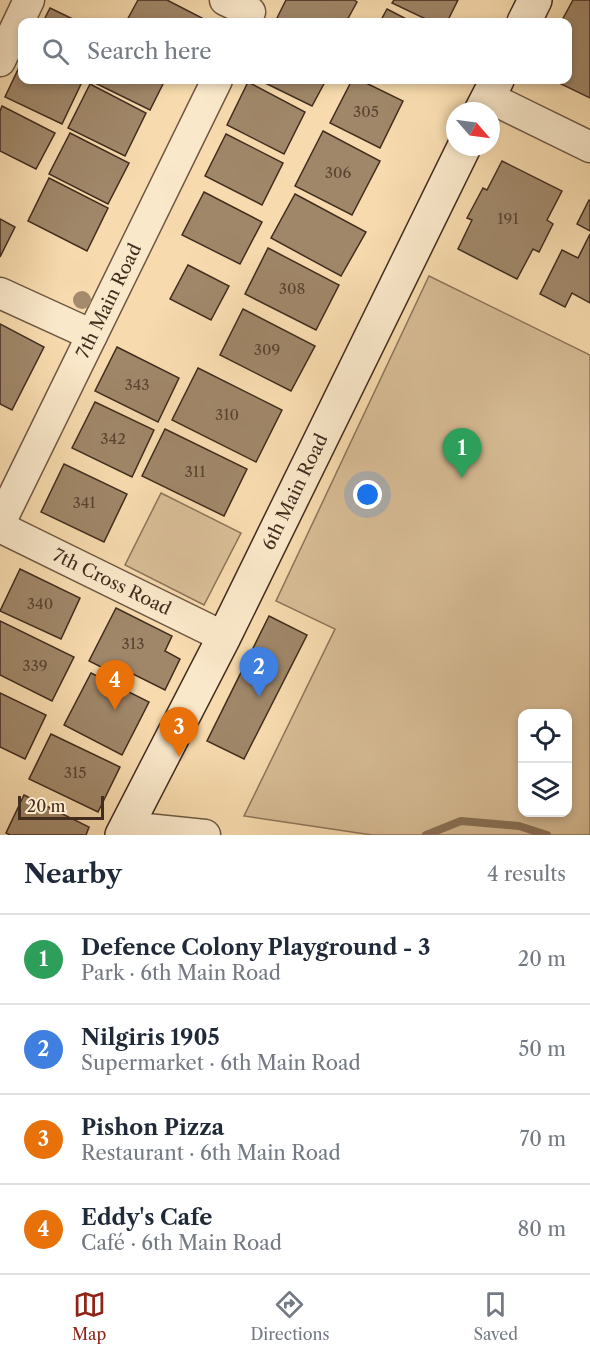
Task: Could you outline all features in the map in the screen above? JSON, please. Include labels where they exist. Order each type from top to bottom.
[{"type":"street","points":[[20,18],[29,0]]},
{"type":"street","points":[[526,18],[535,0]]},
{"type":"street","points":[[0,61],[18,23]]},
{"type":"street","name":"7th Main Road","points":[[0,525],[215,84]]},
{"type":"street","points":[[489,96],[590,147]]},
{"type":"street","name":"6th Main Road","points":[[124,831],[224,637],[460,156]]},
{"type":"street","points":[[0,293],[92,335]]},
{"type":"street","name":"7th Cross Road","points":[[0,525],[224,637]]},
{"type":"street","points":[[124,831],[205,835]]},
{"type":"shaded area","points":[[429,276],[590,355],[590,835],[372,835],[244,816],[335,629],[276,601]]},
{"type":"shaded area","points":[[161,493],[241,533],[204,605],[125,565]]},
{"type":"building","points":[[138,0],[167,0],[202,18],[128,18]]},
{"type":"building","points":[[286,0],[354,0],[357,2],[348,18],[277,18]]},
{"type":"building","points":[[394,0],[458,0],[449,18],[424,18],[392,3]]},
{"type":"building","points":[[573,0],[590,0],[590,98],[561,84],[572,84],[572,18],[563,18]]},
{"type":"building","points":[[50,8],[71,18],[45,18]]},
{"type":"building","points":[[387,9],[404,18],[382,18]]},
{"type":"building","points":[[18,69],[18,84],[81,84],[62,124],[5,97]]},
{"type":"building","points":[[90,84],[146,113],[125,156],[68,128]]},
{"type":"building","points":[[97,84],[163,84],[150,110]]},
{"type":"building","points":[[247,84],[252,84],[305,112],[284,154],[227,125]]},
{"type":"building","points":[[267,84],[324,84],[312,106]]},
{"type":"building","points":[[350,84],[368,84],[403,101],[380,148],[330,123]]},
{"type":"building","points":[[2,106],[55,133],[36,169],[0,151]]},
{"type":"building","points":[[323,131],[380,161],[352,215],[295,186]]},
{"type":"building","points":[[70,133],[129,163],[108,204],[49,174]]},
{"type":"building","points":[[226,134],[283,163],[262,205],[205,176]]},
{"type":"building","points":[[502,161],[562,191],[547,220],[553,224],[539,252],[533,249],[517,279],[458,249],[472,220],[467,218],[483,188],[487,190]]},
{"type":"building","points":[[49,178],[108,208],[87,251],[28,221]]},
{"type":"building","points":[[204,192],[262,222],[240,264],[182,235]]},
{"type":"building","points":[[295,194],[366,232],[341,276],[271,238]]},
{"type":"building","points":[[590,201],[590,231],[577,224]]},
{"type":"building","points":[[0,219],[15,227],[0,257]]},
{"type":"building","points":[[590,234],[590,303],[572,293],[565,307],[540,294],[562,250],[578,258]]},
{"type":"building","points":[[268,248],[339,285],[316,330],[245,294]]},
{"type":"building","points":[[188,265],[229,286],[211,320],[170,299]]},
{"type":"building","points":[[243,309],[315,346],[291,391],[220,355]]},
{"type":"building","points":[[0,324],[44,347],[12,410],[0,404]]},
{"type":"building","points":[[117,347],[179,378],[158,422],[95,391]]},
{"type":"building","points":[[198,368],[282,410],[256,462],[172,420]]},
{"type":"building","points":[[95,402],[154,430],[132,477],[72,448]]},
{"type":"building","points":[[165,429],[247,469],[224,516],[142,476]]},
{"type":"building","points":[[64,464],[127,494],[104,542],[41,512]]},
{"type":"building","points":[[20,569],[80,598],[61,639],[0,611]]},
{"type":"building","points":[[116,608],[172,636],[165,651],[180,659],[165,690],[119,667],[115,674],[89,661]]},
{"type":"building","points":[[269,616],[307,635],[244,759],[207,741]]},
{"type":"building","points":[[0,621],[74,657],[52,701],[0,675]]},
{"type":"building","points":[[91,673],[149,702],[122,755],[64,725]]},
{"type":"building","points":[[0,693],[46,715],[25,759],[0,747]]},
{"type":"building","points":[[51,734],[120,767],[98,812],[29,779]]},
{"type":"building","points":[[24,795],[89,827],[86,835],[10,835],[6,833]]},
{"type":"waterway","points":[[426,835],[461,821],[519,826],[547,835]]},
{"type":"place","name":"Defence Colony Playground - 3","points":[[462,478]]},
{"type":"place","name":"Nilgiris 1905","points":[[259,697]]},
{"type":"place","name":"Eddy's Cafe","points":[[115,710]]},
{"type":"place","name":"Pishon Pizza","points":[[179,757]]}]
